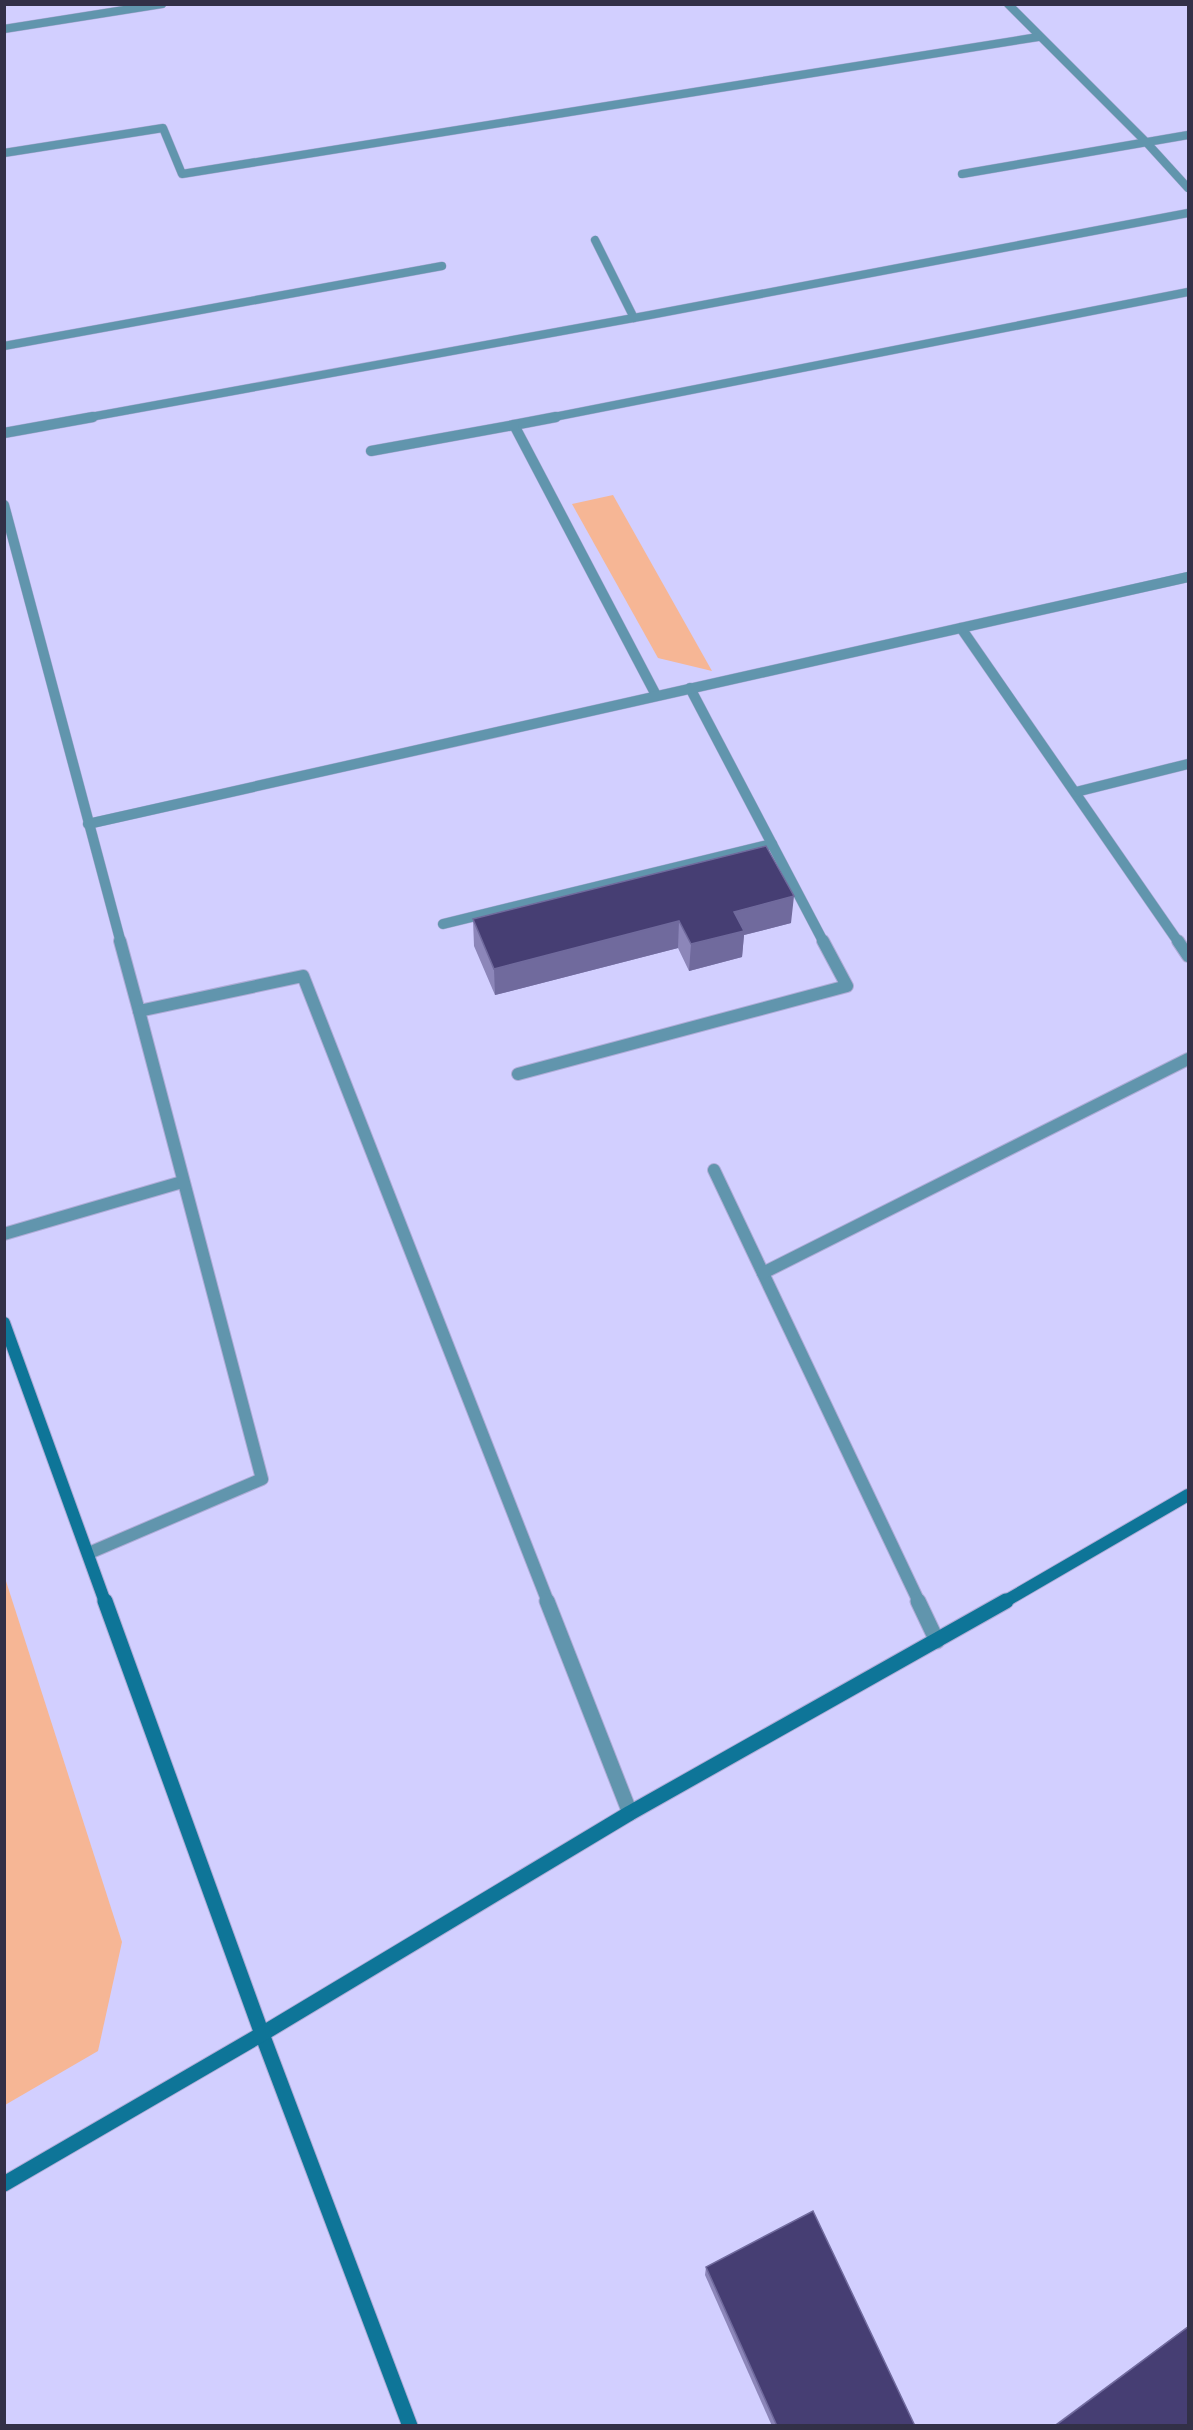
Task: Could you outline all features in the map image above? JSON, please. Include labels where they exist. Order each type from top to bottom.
[{"type":"street","points":[[4,29],[162,4]]},
{"type":"street","points":[[1008,4],[1038,37],[1147,143],[1188,188]]},
{"type":"street","points":[[4,153],[163,128],[182,174],[1038,37]]},
{"type":"street","points":[[962,174],[1188,135]]},
{"type":"street","points":[[4,432],[634,318],[1188,213]]},
{"type":"street","points":[[595,240],[634,318]]},
{"type":"street","points":[[4,346],[442,266]]},
{"type":"street","points":[[371,451],[1188,292]]},
{"type":"street","points":[[513,425],[656,695]]},
{"type":"street","points":[[4,505],[262,1479],[89,1553]]},
{"type":"street","points":[[88,824],[1188,577]]},
{"type":"street","points":[[961,628],[1188,956]]},
{"type":"street","points":[[518,1074],[847,986],[690,688]]},
{"type":"street","points":[[1076,792],[1188,764]]},
{"type":"street","points":[[443,924],[772,844]]},
{"type":"street","points":[[139,1011],[303,976],[630,1814]]},
{"type":"street","points":[[763,1273],[1188,1059]]},
{"type":"street","points":[[714,1170],[937,1641]]},
{"type":"street","points":[[4,1234],[182,1182]]},
{"type":"street","points":[[4,1323],[262,2034],[410,2426]]},
{"type":"street","points":[[4,2184],[262,2034],[630,1814],[937,1641],[1188,1495]]},
{"type":"shaded area","points":[[613,495],[712,671],[658,658],[572,504]]},
{"type":"shaded area","points":[[5,1578],[122,1942],[98,2051],[5,2105]]},
{"type":"building","points":[[766,846],[794,896],[734,912],[744,931],[691,944],[679,921],[494,969],[473,919]]},
{"type":"building","points":[[813,2211],[915,2426],[777,2426],[706,2267]]},
{"type":"building","points":[[1188,2327],[1188,2426],[1055,2426]]}]
